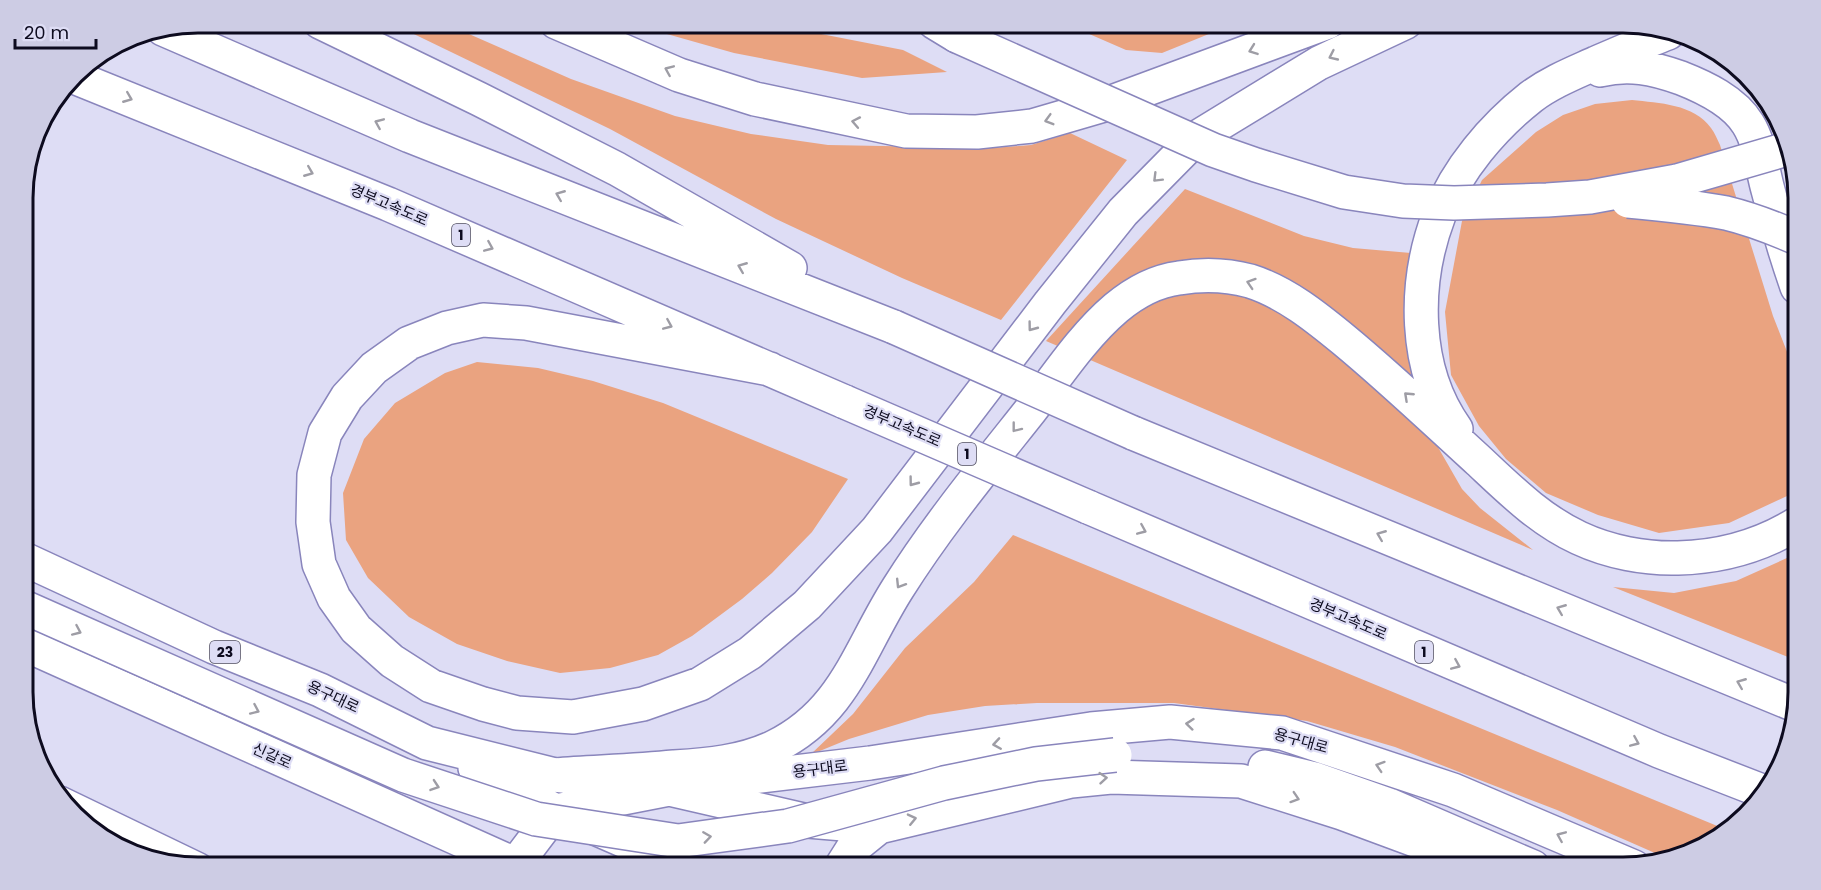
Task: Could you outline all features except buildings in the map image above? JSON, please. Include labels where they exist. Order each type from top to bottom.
[{"type":"main road","points":[[343,33],[617,169],[894,327]]},
{"type":"main road","points":[[582,33],[679,75],[755,99],[906,131],[977,132],[1032,126],[1104,105],[1298,33]]},
{"type":"main road","points":[[955,33],[1213,150],[1344,192],[1403,201],[1454,203],[1547,201],[1590,197],[1677,181],[1781,151]]},
{"type":"main road","points":[[771,369],[526,323],[483,320],[447,328],[409,343],[374,368],[347,397],[325,433],[314,475],[313,522],[319,564],[334,598],[356,629],[392,661],[431,686],[483,705],[517,713],[573,717],[643,704],[700,684],[750,653],[807,605],[877,530],[1050,303],[1123,212],[1196,138],[1319,63],[1383,33]]},
{"type":"main road","points":[[177,34],[410,136],[894,327],[1133,433],[1788,702]]},
{"type":"main road","points":[[1497,478],[1472,451],[1450,420],[1431,382],[1422,341],[1421,306],[1427,257],[1439,214],[1459,177],[1479,149],[1525,103],[1557,80],[1659,37]]},
{"type":"main road","points":[[1557,80],[1617,66],[1640,66],[1688,81],[1711,92],[1733,107],[1748,123],[1755,140],[1788,258]]},
{"type":"main road","name":"경부고속도로","points":[[83,80],[388,204],[1659,752],[1756,789]]},
{"type":"main road","points":[[1590,197],[1690,207],[1728,214],[1761,223],[1788,234]]},
{"type":"main road","points":[[555,774],[641,770],[735,760],[777,745],[814,721],[841,691],[879,619],[940,526],[1085,341],[1115,309],[1144,288],[1178,278],[1215,276],[1249,281],[1282,295],[1328,327],[1367,359],[1532,510],[1576,537],[1603,548],[1658,559],[1706,558],[1744,549],[1788,529]]},
{"type":"main road","name":"용구대로","points":[[33,563],[214,647],[321,690],[427,743],[555,774],[669,789],[720,780],[870,763],[1091,729],[1170,722],[1282,734],[1453,790],[1611,857]]},
{"type":"main road","points":[[33,611],[403,775],[536,819],[678,841],[788,826],[944,783],[1036,764],[1114,755],[1233,759],[1315,779],[1389,805],[1510,857]]},
{"type":"main road","name":"신갈로","points":[[33,648],[495,857]]},
{"type":"main road","points":[[427,743],[556,810],[662,857]]},
{"type":"main road","points":[[524,857],[556,810],[669,789],[808,821],[879,827],[1071,782],[1111,777],[1241,781],[1342,813],[1461,857]]},
{"type":"main road","points":[[847,857],[853,848],[879,827]]},
{"type":"street","points":[[84,811],[176,856]]},
{"type":"shaded area","points":[[412,33],[467,33],[571,79],[675,116],[751,134],[828,145],[992,148],[1031,145],[1070,133],[1127,160],[1001,320],[902,278],[776,219],[610,129]]},
{"type":"shaded area","points":[[663,33],[816,33],[903,50],[947,72],[862,78],[734,53]]},
{"type":"shaded area","points":[[1087,33],[1211,33],[1162,53],[1126,50]]},
{"type":"shaded area","points":[[1632,100],[1675,106],[1686,109],[1704,120],[1714,132],[1773,316],[1788,354],[1788,495],[1729,523],[1659,533],[1598,515],[1546,493],[1506,459],[1479,426],[1451,375],[1445,312],[1462,221],[1482,180],[1536,132],[1563,115],[1595,104]]},
{"type":"shaded area","points":[[1185,189],[1304,236],[1353,248],[1411,253],[1405,333],[1416,387],[1431,435],[1462,489],[1480,508],[1533,550],[1046,341]]},
{"type":"shaded area","points":[[477,362],[538,368],[593,381],[663,403],[848,479],[812,532],[772,573],[742,599],[692,636],[658,655],[610,668],[560,673],[507,661],[457,644],[409,617],[368,578],[346,540],[343,493],[364,439],[395,403],[445,373]]},
{"type":"shaded area","points":[[1013,535],[1718,826],[1696,840],[1656,854],[1557,810],[1395,747],[1307,721],[1174,703],[1037,703],[985,706],[928,715],[849,739],[810,755],[853,714],[905,648],[974,582]]},
{"type":"shaded area","points":[[1788,558],[1788,657],[1613,587],[1674,593],[1736,581]]}]
